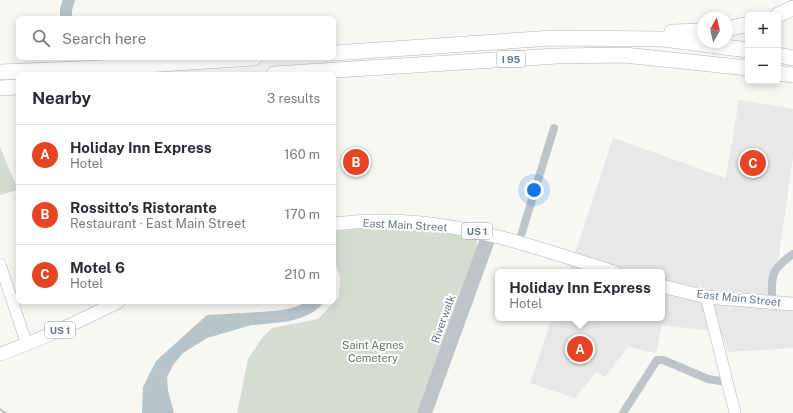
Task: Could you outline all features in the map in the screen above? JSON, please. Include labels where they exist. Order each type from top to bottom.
[{"type":"highway","points":[[781,14],[793,8]]},
{"type":"highway","points":[[733,28],[745,25]]},
{"type":"highway","points":[[553,38],[618,32],[697,31]]},
{"type":"highway","name":"I 95","points":[[336,53],[553,38],[662,39],[745,50]]},
{"type":"highway","name":"I 95","points":[[305,72],[557,56],[624,55],[745,68]]},
{"type":"highway","points":[[781,56],[793,58]]},
{"type":"highway","points":[[0,72],[101,68],[223,60]]},
{"type":"highway","points":[[781,73],[793,75]]},
{"type":"highway","points":[[0,88],[16,87]]},
{"type":"main road","name":"East Main Street","points":[[336,224],[370,222],[411,223],[490,234],[604,269]]},
{"type":"main road","name":"East Main Street","points":[[665,287],[706,297],[793,304]]},
{"type":"main road","name":"US 1","points":[[0,354],[27,345],[114,304]]},
{"type":"street","points":[[519,242],[554,128]]},
{"type":"street","name":"Riverwalk","points":[[421,413],[490,234]]},
{"type":"street","name":"Riverwalk","points":[[428,413],[490,234]]},
{"type":"street","points":[[772,303],[773,272],[778,265],[793,254]]},
{"type":"street","points":[[0,264],[27,345]]},
{"type":"street","points":[[706,297],[726,382],[735,413]]},
{"type":"street","points":[[623,413],[656,360],[663,360],[708,379],[726,382]]},
{"type":"shaded area","points":[[739,100],[793,109],[793,157],[772,303],[793,304],[793,348],[728,352],[721,332],[662,325],[656,353],[628,347],[605,377],[596,372],[575,398],[530,383],[551,321],[665,321],[665,269],[570,269],[613,138],[726,178]]},
{"type":"shaded area","points":[[277,311],[265,321],[207,338],[183,353],[173,365],[167,377],[168,391],[174,413],[142,413],[143,387],[156,361],[207,315]]},
{"type":"green space","points":[[0,147],[16,185],[16,191],[0,195]]},
{"type":"green space","name":"Saint Agnes Cemetery","points":[[402,228],[443,232],[477,239],[477,250],[417,413],[237,413],[248,359],[262,338],[272,328],[318,319],[332,304],[336,304],[336,300],[339,297],[340,277],[336,264],[336,232],[352,229]]},
{"type":"waterway","points":[[66,16],[66,9],[69,0]]},
{"type":"waterway","points":[[253,319],[278,317],[295,313],[302,311],[314,304]]},
{"type":"waterway","points":[[0,409],[6,413]]},
{"type":"place","name":"Rossitto's Ristorante","points":[[356,162]]},
{"type":"place","name":"Motel 6","points":[[753,163]]},
{"type":"place","name":"Holiday Inn Express","points":[[580,349]]}]
